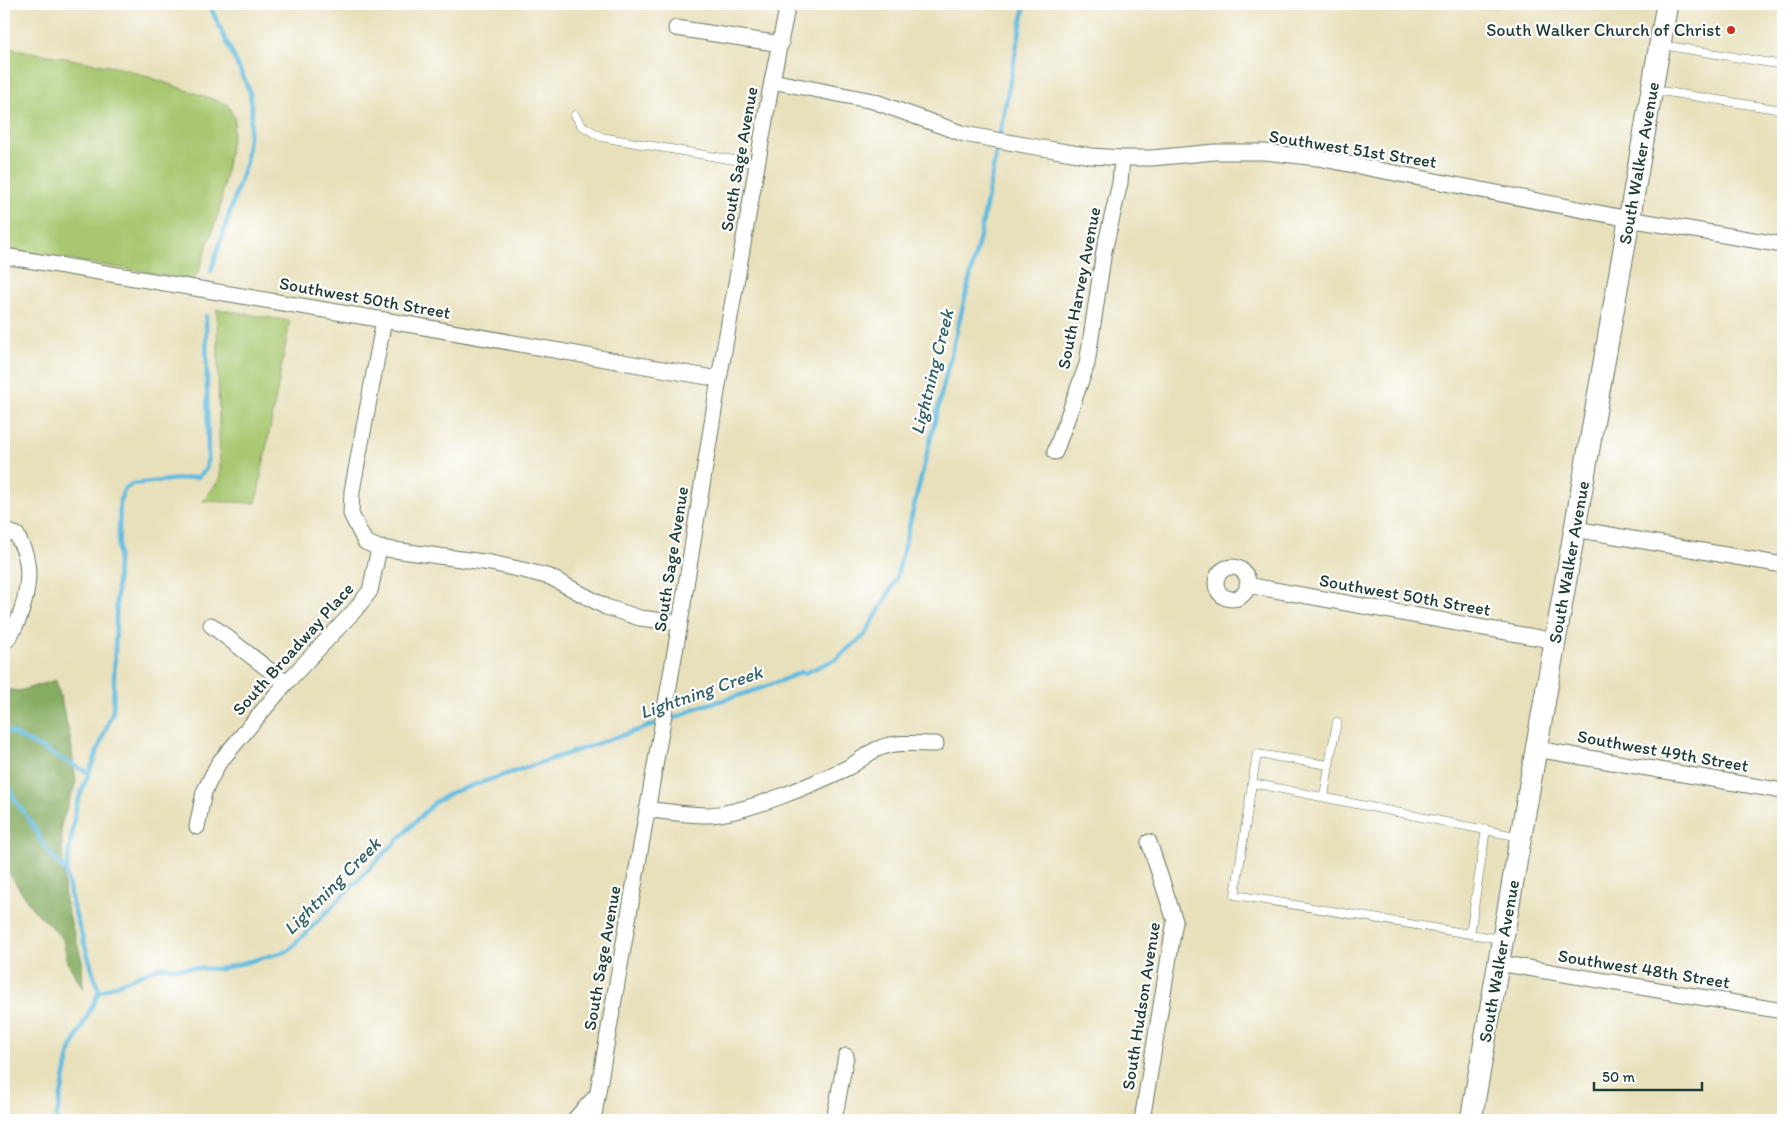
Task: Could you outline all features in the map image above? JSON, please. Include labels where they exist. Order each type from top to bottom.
[{"type":"main road","name":"South Walker Avenue","points":[[1471,1120],[1666,4]]},
{"type":"street","name":"South Sage Avenue","points":[[593,1120],[680,623],[719,379],[772,81],[788,4]]},
{"type":"street","points":[[676,28],[781,44]]},
{"type":"street","name":"Southwest 51st Street","points":[[772,81],[873,101],[964,134],[1091,156],[1152,158],[1215,152],[1264,152],[1318,158],[1629,219],[1783,245]]},
{"type":"street","name":"South Harvey Avenue","points":[[1054,452],[1087,364],[1104,252],[1120,183],[1122,158]]},
{"type":"street","name":"Southwest 50th Street","points":[[4,256],[719,379]]},
{"type":"street","points":[[384,320],[352,491],[351,514],[365,542],[379,548],[491,563],[527,571],[550,577],[606,607],[640,618],[680,623]]},
{"type":"street","points":[[1575,529],[1783,565]]},
{"type":"street","points":[[4,530],[17,535],[25,554],[28,576],[24,601],[16,628],[7,640],[4,641]]},
{"type":"street","name":"South Broadway Place","points":[[197,826],[204,792],[218,764],[286,683],[355,610],[370,590],[379,548]]},
{"type":"street","name":"Southwest 50th Street","points":[[1248,585],[1556,641]]},
{"type":"street","points":[[210,625],[286,683]]},
{"type":"street","points":[[647,809],[682,814],[721,813],[742,808],[806,786],[849,767],[880,748],[898,744],[936,744]]},
{"type":"street","name":"Southwest 49th Street","points":[[1536,749],[1783,791]]},
{"type":"street","name":"South Hudson Avenue","points":[[1142,1120],[1175,921],[1149,842]]},
{"type":"street","name":"Southwest 48th Street","points":[[1498,963],[1783,1011]]},
{"type":"street","points":[[834,1120],[846,1056]]},
{"type":"street","points":[[574,1120],[597,1095]]},
{"type":"lane","points":[[1659,45],[1783,65]]},
{"type":"lane","points":[[1652,90],[1783,110]]},
{"type":"lane","points":[[574,115],[581,125],[601,138],[757,164]]},
{"type":"lane","points":[[1324,797],[1337,722]]},
{"type":"lane","points":[[1329,765],[1257,754],[1235,895],[1502,939]]},
{"type":"lane","points":[[1252,783],[1521,837]]},
{"type":"lane","points":[[1470,934],[1486,829]]},
{"type":"green space","points":[[4,47],[125,69],[227,104],[235,119],[219,212],[198,273],[193,280],[4,249]]},
{"type":"green space","points":[[217,309],[290,321],[256,503],[203,501],[220,479]]},
{"type":"green space","points":[[56,680],[70,736],[76,782],[61,825],[65,901],[82,961],[83,989],[68,963],[63,939],[33,909],[4,866],[4,689],[19,691]]},
{"type":"waterway","points":[[209,4],[250,92],[252,111],[246,162],[211,271]]},
{"type":"waterway","name":"Lightning Creek","points":[[56,1120],[70,1051],[99,992],[159,967],[221,969],[288,951],[435,802],[453,792],[680,716],[699,707],[752,691],[801,672],[805,673],[836,659],[865,635],[896,580],[980,236],[1025,4]]},
{"type":"waterway","points":[[99,992],[72,903],[66,872],[76,806],[113,711],[120,501],[124,490],[132,484],[198,477],[206,469],[208,458],[206,316]]},
{"type":"waterway","points":[[4,729],[89,773]]},
{"type":"waterway","points":[[4,778],[16,802],[31,822],[46,849],[66,872]]},
{"type":"place","name":"South Walker Church of Christ","points":[[1731,30]]}]
